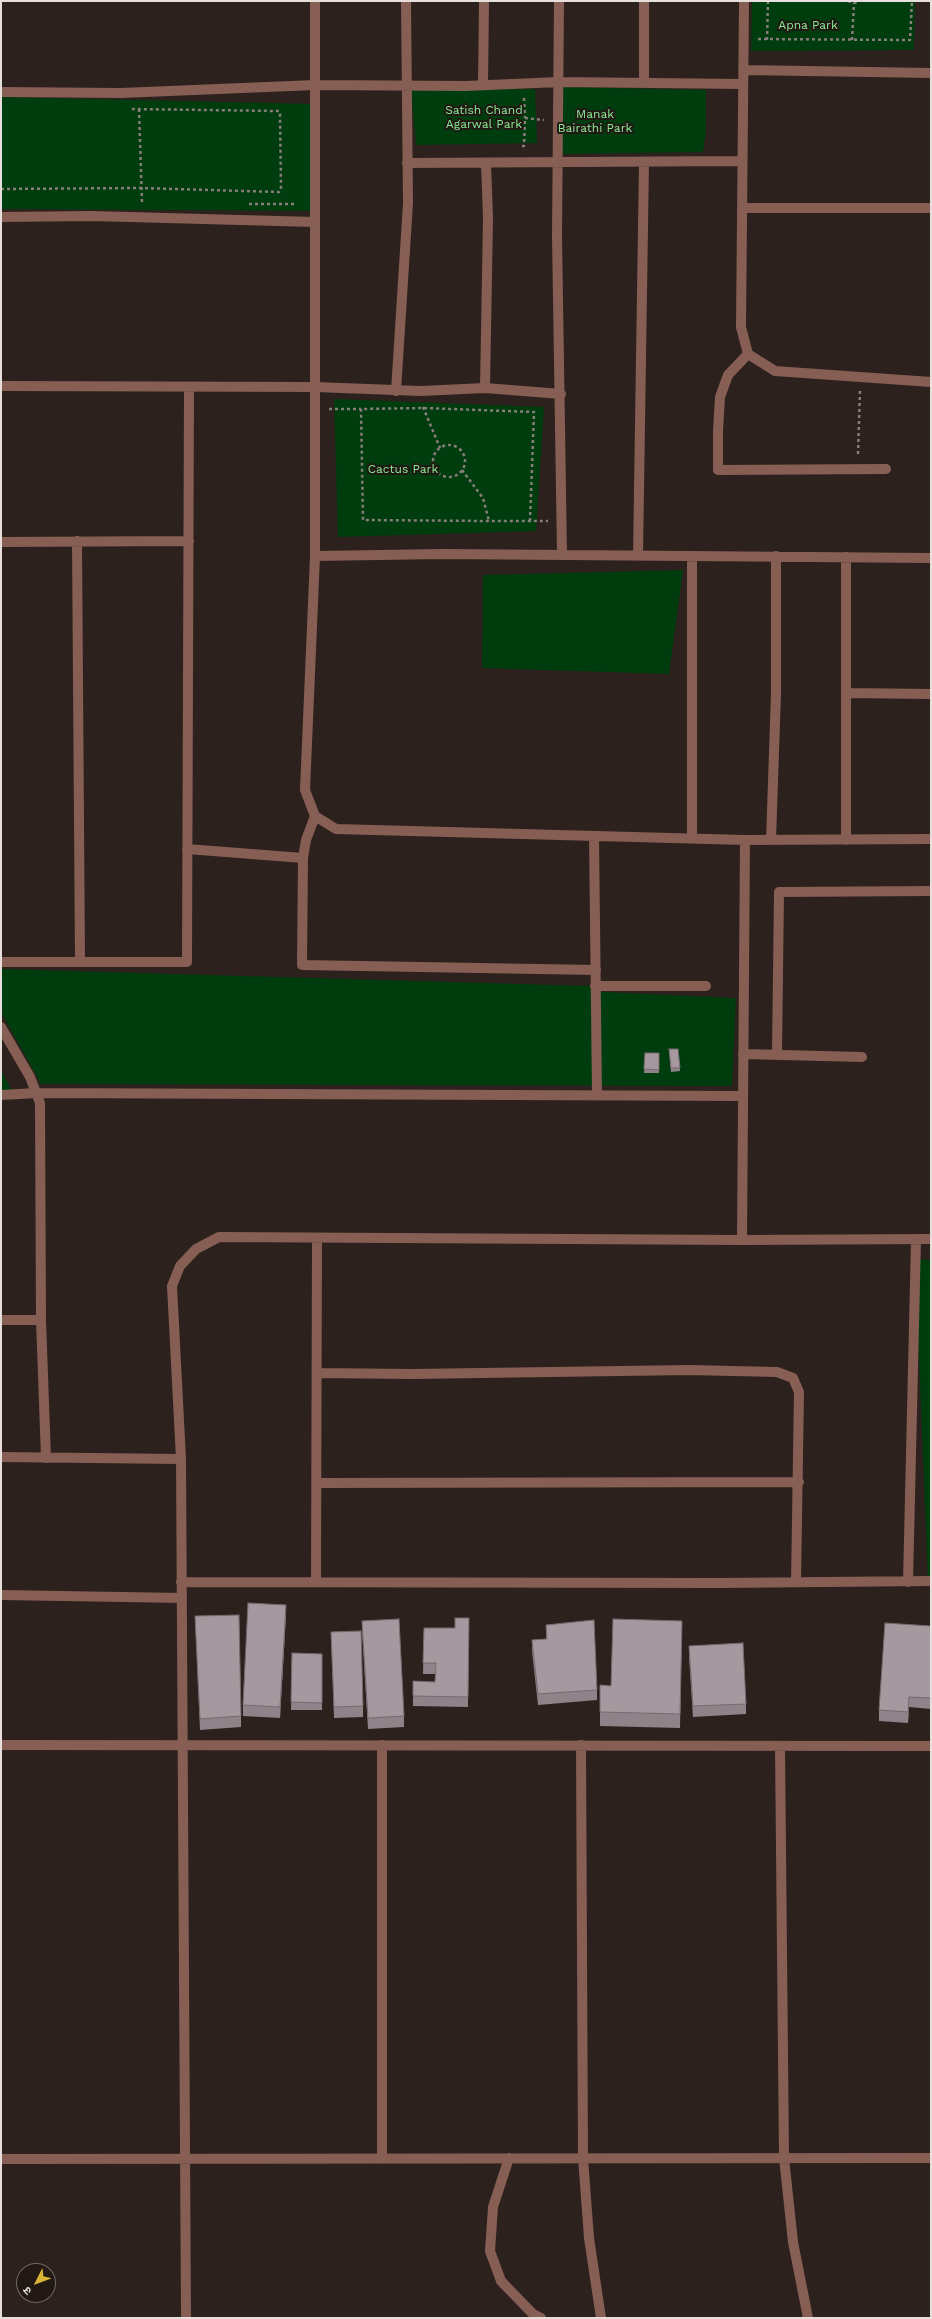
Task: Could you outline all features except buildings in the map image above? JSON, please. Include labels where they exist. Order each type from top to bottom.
[{"type":"street","points":[[315,1],[315,556],[305,790],[315,816],[336,829],[745,840],[931,839]]},
{"type":"street","points":[[396,391],[408,203],[406,1]]},
{"type":"street","points":[[483,85],[484,1]]},
{"type":"street","points":[[559,1],[557,235],[561,394],[562,555]]},
{"type":"street","points":[[644,1],[644,83]]},
{"type":"street","points":[[744,1],[741,327],[748,354],[775,371],[931,382]]},
{"type":"street","points":[[744,70],[931,73]]},
{"type":"street","points":[[1,92],[121,93],[315,85],[483,85],[559,82],[744,84]]},
{"type":"street","points":[[407,163],[742,161]]},
{"type":"street","points":[[638,556],[644,162]]},
{"type":"street","points":[[485,388],[488,218],[486,163]]},
{"type":"street","points":[[742,208],[931,208]]},
{"type":"street","points":[[1,217],[92,216],[315,222]]},
{"type":"street","points":[[748,354],[728,375],[720,397],[718,470],[886,469]]},
{"type":"street","points":[[1,386],[315,387],[396,391],[485,388],[561,394]]},
{"type":"street","points":[[1,962],[187,962],[189,387]]},
{"type":"street","points":[[77,541],[80,962]]},
{"type":"street","points":[[1,542],[188,541]]},
{"type":"street","points":[[315,556],[562,555],[931,558]]},
{"type":"street","points":[[692,556],[692,839]]},
{"type":"street","points":[[771,840],[776,693],[776,556]]},
{"type":"street","points":[[846,557],[846,840]]},
{"type":"street","points":[[846,693],[931,694]]},
{"type":"street","points":[[315,816],[306,840],[303,858],[302,965],[596,970]]},
{"type":"street","points":[[594,836],[597,1095]]},
{"type":"street","points":[[742,1240],[745,840]]},
{"type":"street","points":[[187,849],[303,858]]},
{"type":"street","points":[[777,1054],[779,892],[931,891]]},
{"type":"street","points":[[596,986],[706,986]]},
{"type":"street","points":[[1,1027],[30,1076],[40,1103],[41,1320],[46,1458]]},
{"type":"street","points":[[743,1054],[862,1057]]},
{"type":"street","points":[[1,1096],[36,1093],[743,1096]]},
{"type":"street","points":[[186,2318],[181,1459],[172,1286],[180,1266],[196,1249],[219,1237],[742,1240],[931,1239]]},
{"type":"street","points":[[316,1582],[317,1238]]},
{"type":"street","points":[[908,1582],[916,1239]]},
{"type":"street","points":[[1,1320],[41,1320]]},
{"type":"street","points":[[317,1373],[412,1374],[689,1370],[777,1372],[793,1378],[800,1392],[796,1582]]},
{"type":"street","points":[[1,1457],[181,1459]]},
{"type":"street","points":[[317,1483],[799,1482]]},
{"type":"street","points":[[181,1582],[931,1581]]},
{"type":"street","points":[[1,1595],[182,1598]]},
{"type":"street","points":[[382,1744],[382,2159]]},
{"type":"street","points":[[1,1745],[382,1744],[931,1746]]},
{"type":"street","points":[[581,1745],[583,2158],[589,2238],[601,2318]]},
{"type":"street","points":[[780,1746],[784,2158],[793,2242],[808,2318]]},
{"type":"street","points":[[510,2158],[493,2207],[490,2251],[500,2281],[533,2314],[541,2318]]},
{"type":"street","points":[[1,2159],[931,2158]]},
{"type":"path","points":[[767,40],[768,1]]},
{"type":"path","points":[[848,1],[854,3],[859,1]]},
{"type":"path","points":[[744,39],[910,40],[912,1]]},
{"type":"path","points":[[852,40],[854,3]]},
{"type":"path","points":[[516,146],[524,146],[523,94]]},
{"type":"path","points":[[1,189],[141,188],[279,192],[281,189],[279,111],[124,109]]},
{"type":"path","points":[[139,109],[142,204]]},
{"type":"path","points":[[524,118],[558,120]]},
{"type":"path","points":[[857,469],[860,377]]},
{"type":"path","points":[[314,409],[423,408],[534,412],[530,521],[363,520],[361,409]]},
{"type":"path","points":[[423,408],[440,448]]},
{"type":"path","points":[[450,445],[460,449],[465,458],[462,470],[450,477],[440,475],[434,466],[433,456],[440,448],[450,445]]},
{"type":"path","points":[[462,470],[483,498],[489,521]]},
{"type":"green space","name":"Apna Park","points":[[752,1],[915,1],[914,50],[751,51]]},
{"type":"green space","name":"Manak Bairathi Park","points":[[562,87],[706,90],[706,131],[703,152],[562,154]]},
{"type":"green space","name":"Satish Chand Agarwal Park","points":[[535,89],[537,143],[416,145],[411,90]]},
{"type":"green space","points":[[1,97],[315,104],[315,211],[1,209]]},
{"type":"green space","name":"Cactus Park","points":[[334,399],[544,407],[536,531],[338,537]]},
{"type":"green space","points":[[683,570],[669,674],[482,668],[483,575]]},
{"type":"green space","points":[[1,969],[590,986],[602,992],[736,998],[732,1086],[41,1084],[1,1012]]},
{"type":"green space","points":[[1,1070],[12,1091],[1,1090]]},
{"type":"green space","points":[[915,1259],[931,1260],[931,1581],[928,1581]]}]
